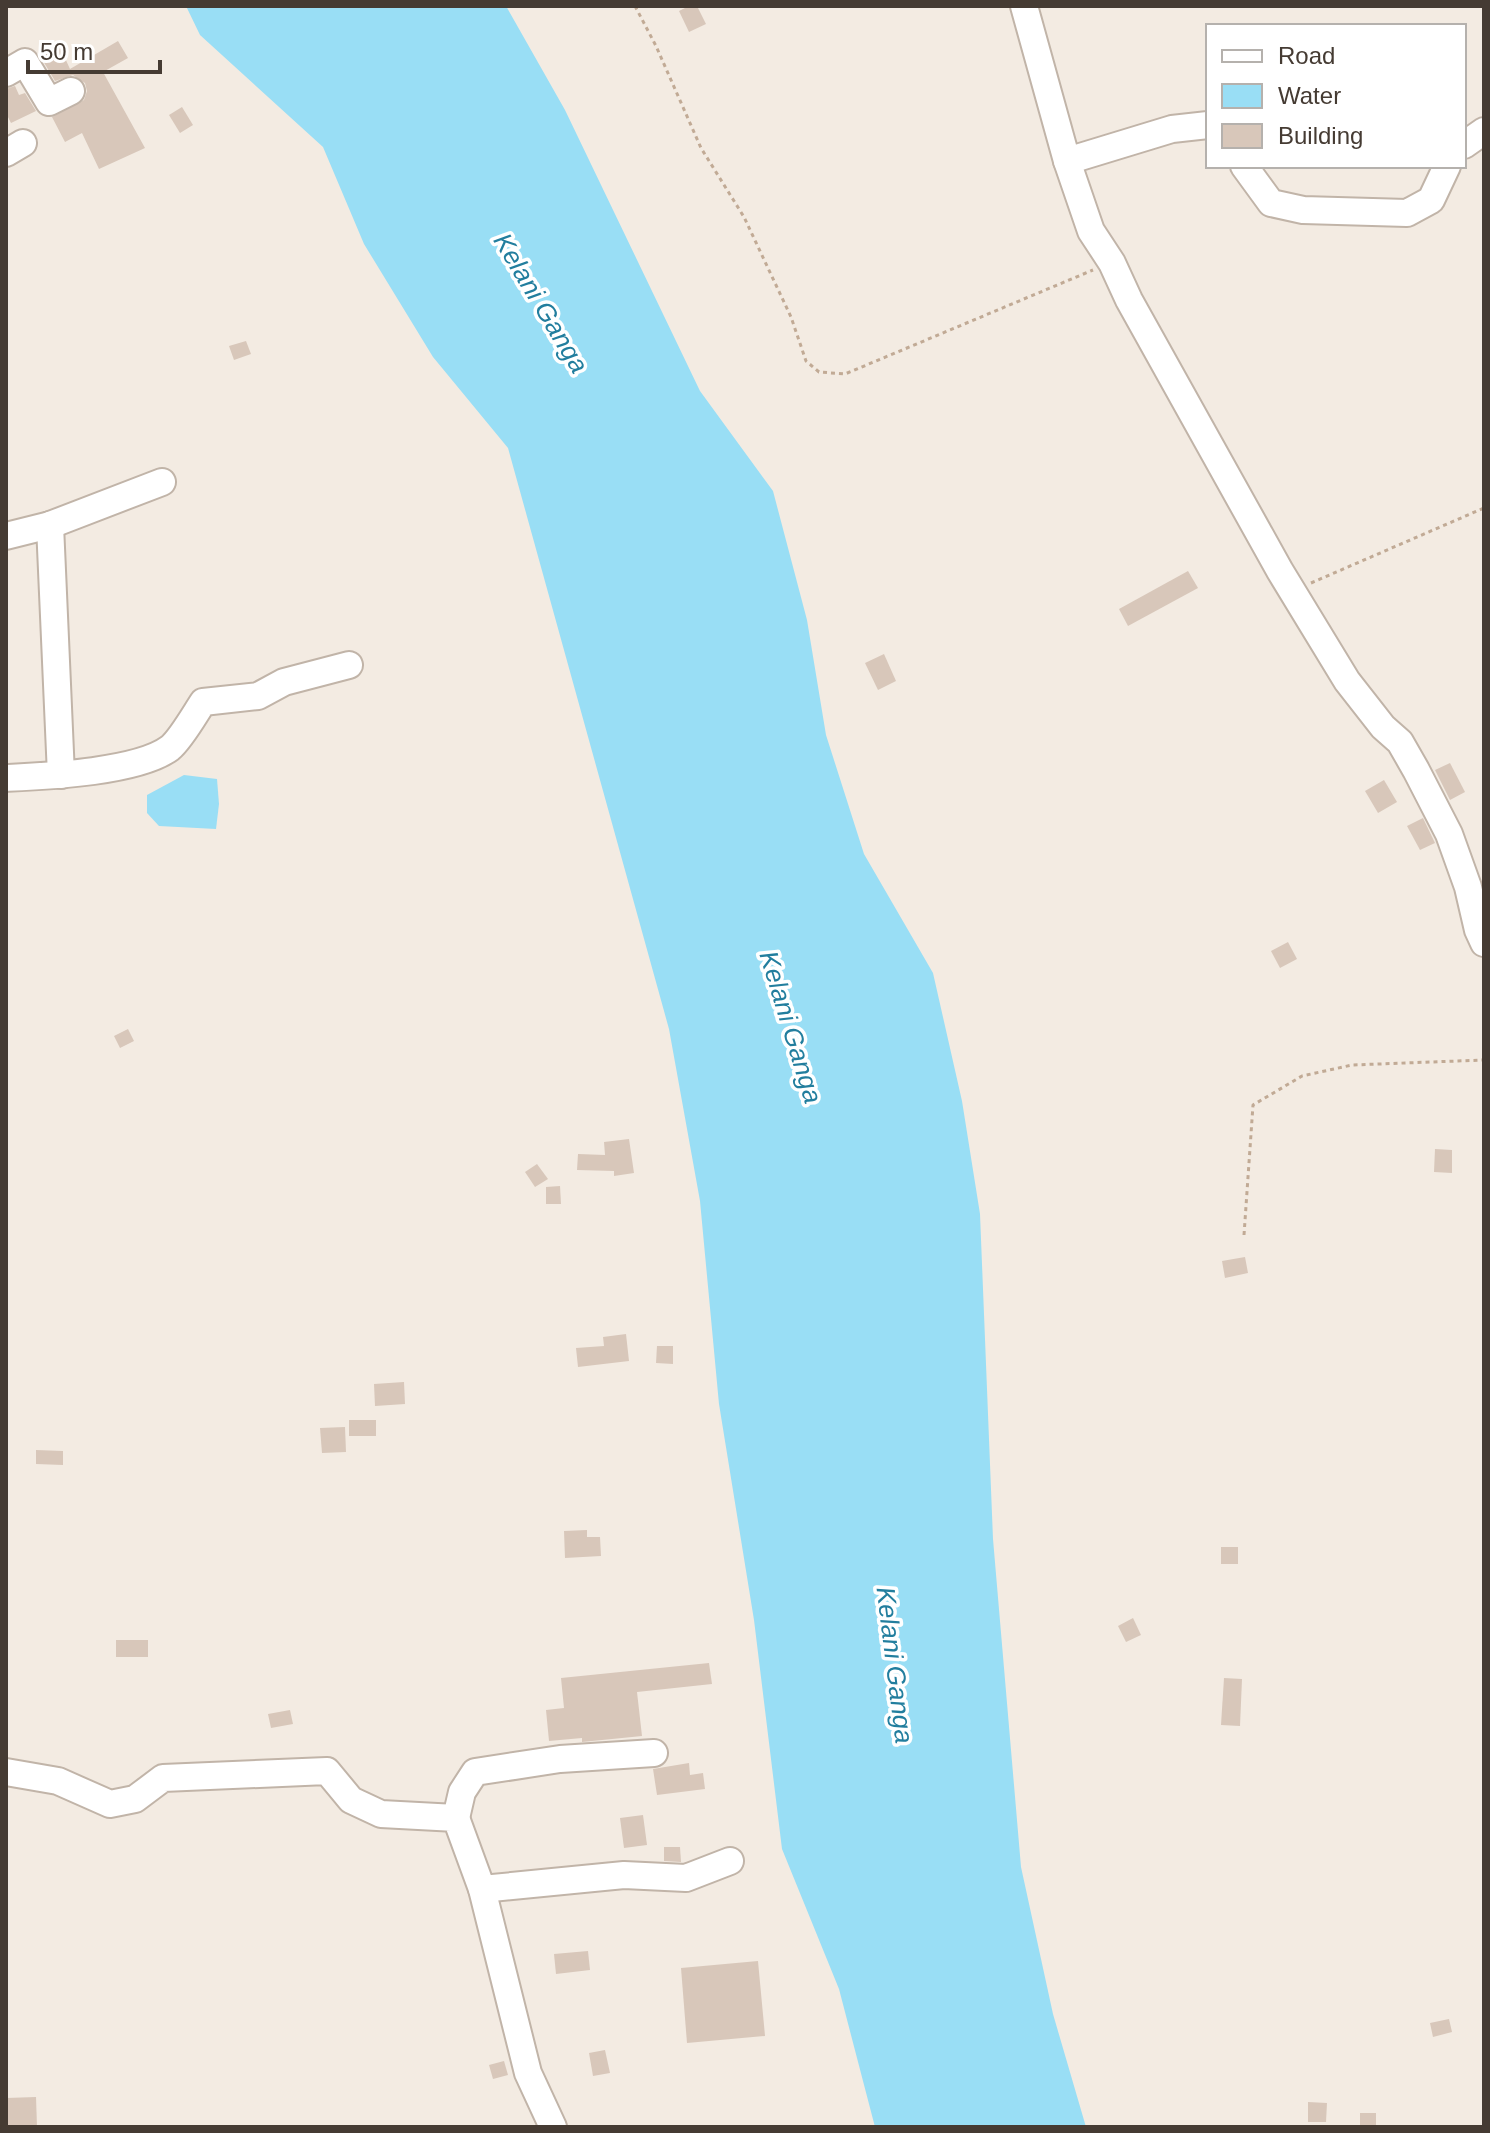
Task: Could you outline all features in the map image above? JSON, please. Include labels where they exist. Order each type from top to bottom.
[{"type":"street","points":[[1024,6],[1067,161],[1091,231],[1112,263],[1129,300],[1280,571],[1347,681],[1383,727],[1400,742],[1416,770],[1449,834],[1484,943]]},
{"type":"street","points":[[6,73],[25,62],[49,102],[71,91]]},
{"type":"street","points":[[1067,161],[1172,129],[1206,125]]},
{"type":"street","points":[[1466,144],[1484,131]]},
{"type":"street","points":[[1245,168],[1271,203],[1303,210],[1407,213],[1431,200],[1446,168]]},
{"type":"street","points":[[6,536],[50,525],[162,482]]},
{"type":"street","points":[[50,525],[61,775]]},
{"type":"street","points":[[6,778],[61,775],[133,763],[171,747],[203,702],[258,696],[284,682],[349,665]]},
{"type":"street","points":[[553,2127],[528,2073],[482,1889],[456,1818],[462,1792],[475,1772],[560,1759],[654,1753]]},
{"type":"street","points":[[6,1772],[58,1781],[110,1804],[135,1799],[163,1778],[327,1771],[351,1800],[381,1814],[456,1818]]},
{"type":"street","points":[[482,1889],[624,1875],[686,1878],[730,1861]]},
{"type":"path","points":[[635,6],[701,148],[744,217],[791,317],[806,361],[819,372],[845,374],[1112,263]]},
{"type":"path","points":[[1311,583],[1484,508]]},
{"type":"path","points":[[1244,1235],[1253,1105],[1302,1076],[1352,1065],[1484,1060]]},
{"type":"water","name":"Kelani Ganga","points":[[186,6],[506,6],[565,110],[700,391],[773,491],[807,620],[826,735],[864,854],[933,973],[962,1101],[980,1214],[993,1539],[1021,1867],[1053,2014],[1086,2127],[875,2127],[839,1989],[782,1849],[754,1620],[719,1404],[700,1201],[669,1029],[508,448],[433,357],[364,244],[323,147],[200,35]]},
{"type":"water","points":[[184,775],[217,779],[219,804],[216,829],[159,826],[147,813],[147,795]]},
{"type":"building","points":[[697,6],[706,24],[689,32],[679,11]]},
{"type":"building","points":[[118,41],[128,58],[103,72],[145,148],[99,169],[82,133],[65,142],[52,117],[84,100],[87,91],[85,83],[73,75],[55,81],[39,54],[59,45],[70,69]]},
{"type":"building","points":[[15,86],[19,95],[25,93],[36,111],[11,123],[6,113],[6,89]]},
{"type":"building","points":[[182,107],[193,125],[180,133],[169,115]]},
{"type":"building","points":[[246,341],[251,354],[234,360],[229,346]]},
{"type":"building","points":[[1188,571],[1198,588],[1128,626],[1119,609]]},
{"type":"building","points":[[884,654],[896,681],[878,690],[865,663]]},
{"type":"building","points":[[1450,763],[1465,792],[1450,800],[1435,770]]},
{"type":"building","points":[[1384,780],[1397,802],[1378,813],[1365,791]]},
{"type":"building","points":[[1423,818],[1435,843],[1420,850],[1407,826]]},
{"type":"building","points":[[1288,942],[1297,959],[1280,968],[1271,951]]},
{"type":"building","points":[[128,1029],[134,1041],[120,1048],[114,1036]]},
{"type":"building","points":[[629,1139],[634,1173],[614,1176],[614,1171],[577,1170],[578,1154],[605,1155],[604,1142]]},
{"type":"building","points":[[1435,1149],[1452,1150],[1452,1173],[1434,1172]]},
{"type":"building","points":[[537,1164],[548,1179],[535,1187],[525,1172]]},
{"type":"building","points":[[560,1186],[561,1204],[546,1204],[546,1187]]},
{"type":"building","points":[[1245,1257],[1248,1273],[1225,1278],[1222,1261]]},
{"type":"building","points":[[626,1334],[629,1361],[578,1367],[576,1348],[604,1346],[603,1337]]},
{"type":"building","points":[[657,1346],[673,1346],[673,1364],[656,1363]]},
{"type":"building","points":[[404,1382],[405,1404],[375,1406],[374,1384]]},
{"type":"building","points":[[349,1420],[376,1420],[376,1436],[349,1436]]},
{"type":"building","points":[[345,1427],[346,1452],[322,1453],[320,1428]]},
{"type":"building","points":[[36,1450],[63,1451],[63,1465],[36,1464]]},
{"type":"building","points":[[587,1530],[587,1537],[600,1537],[601,1556],[565,1558],[564,1531]]},
{"type":"building","points":[[1221,1547],[1238,1547],[1238,1564],[1221,1564]]},
{"type":"building","points":[[1133,1618],[1141,1635],[1126,1642],[1118,1626]]},
{"type":"building","points":[[116,1640],[148,1640],[148,1657],[116,1657]]},
{"type":"building","points":[[709,1663],[712,1684],[637,1692],[642,1736],[582,1742],[582,1738],[549,1741],[546,1710],[564,1708],[561,1678]]},
{"type":"building","points":[[1224,1678],[1242,1679],[1240,1726],[1221,1725]]},
{"type":"building","points":[[290,1710],[293,1724],[271,1728],[268,1714]]},
{"type":"building","points":[[689,1763],[690,1775],[703,1773],[705,1789],[657,1795],[653,1769]]},
{"type":"building","points":[[643,1815],[647,1845],[624,1848],[620,1818]]},
{"type":"building","points":[[664,1847],[680,1847],[681,1862],[664,1861]]},
{"type":"building","points":[[588,1951],[590,1970],[556,1974],[554,1954]]},
{"type":"building","points":[[758,1961],[765,2036],[687,2043],[681,1968]]},
{"type":"building","points":[[1449,2019],[1452,2032],[1433,2037],[1430,2023]]},
{"type":"building","points":[[605,2050],[610,2073],[593,2076],[589,2053]]},
{"type":"building","points":[[504,2061],[508,2075],[493,2079],[489,2065]]},
{"type":"building","points":[[36,2097],[37,2127],[6,2127],[6,2098]]},
{"type":"building","points":[[1308,2102],[1327,2103],[1326,2122],[1308,2122]]},
{"type":"building","points":[[1360,2113],[1376,2113],[1376,2127],[1360,2127]]}]
